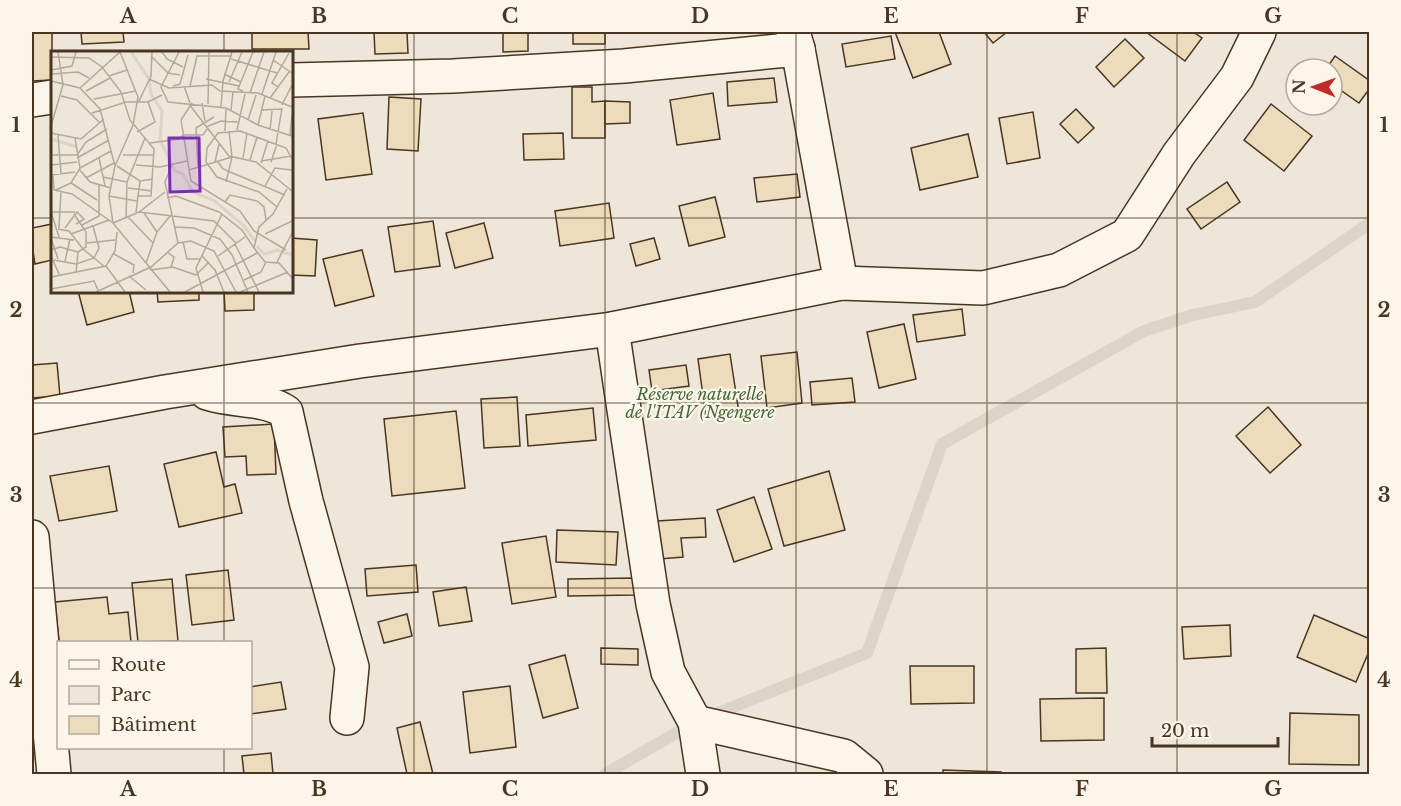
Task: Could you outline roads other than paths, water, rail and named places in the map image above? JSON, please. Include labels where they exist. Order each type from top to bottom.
[{"type":"street","points":[[32,417],[360,361],[612,329],[841,283],[983,288],[1059,270],[1127,235],[1179,154],[1237,77],[1260,32]]},
{"type":"street","points":[[292,80],[453,76],[624,66],[795,40],[841,283]]},
{"type":"street","points":[[32,100],[51,97]]},
{"type":"street","points":[[612,329],[653,604],[668,672],[695,722],[703,774]]},
{"type":"street","points":[[192,388],[221,398],[275,405],[286,412],[306,501],[352,667],[347,718]]},
{"type":"street","points":[[32,537],[54,774]]},
{"type":"street","points":[[695,722],[843,756],[866,774]]},
{"type":"waterway","points":[[708,717],[867,653],[942,444],[1144,331],[1193,315],[1255,302],[1370,223]]},
{"type":"waterway","points":[[605,774],[692,724]]},
{"type":"park label","name":"Réserve naturelle de l'ITAV (Ngengere","points":[[700,403]]}]
